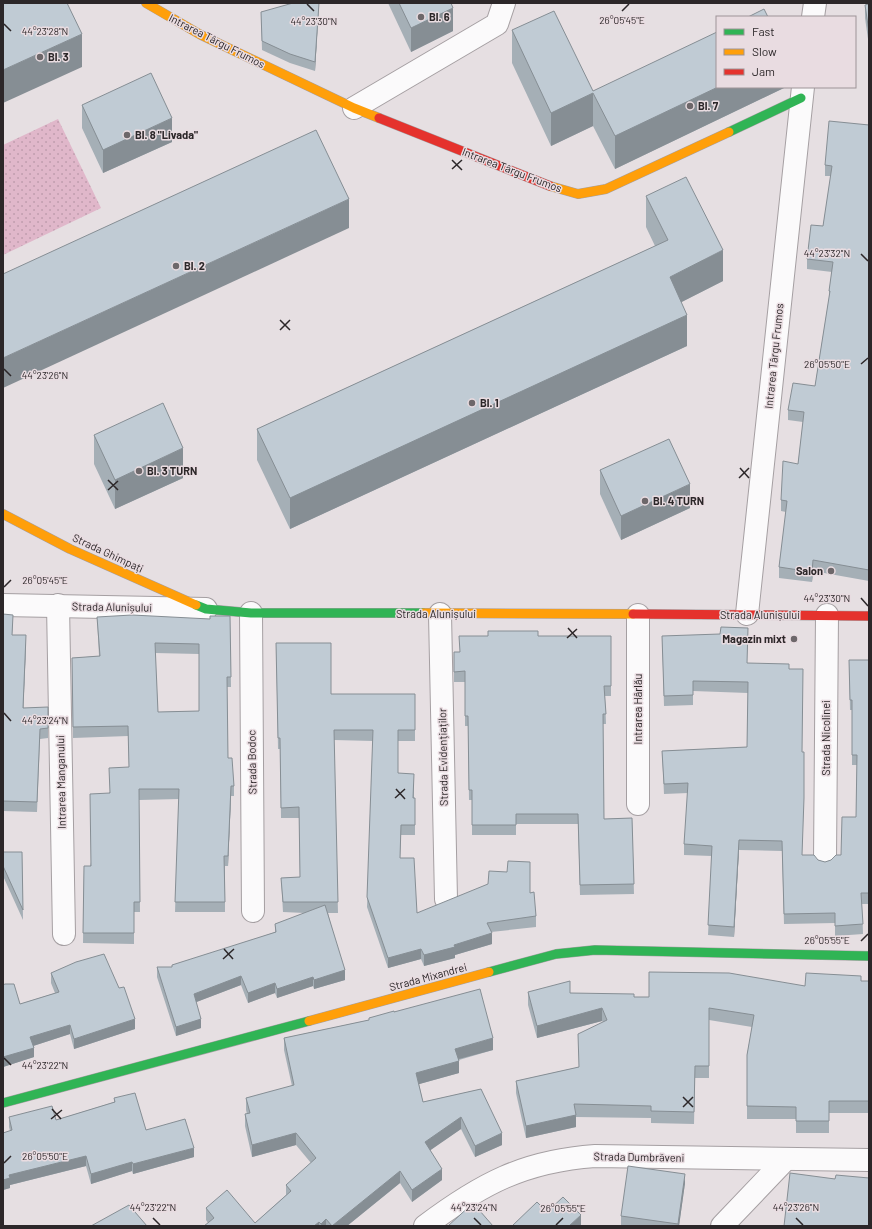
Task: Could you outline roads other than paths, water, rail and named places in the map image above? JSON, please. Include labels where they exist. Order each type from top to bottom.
[{"type":"street","name":"Intrarea Târgu Frumos","points":[[146,3],[201,35],[354,108],[546,185],[578,194],[606,189],[802,92]]},
{"type":"street","points":[[354,108],[497,24],[504,3]]},
{"type":"street","points":[[813,16],[815,3]]},
{"type":"street","name":"Intrarea Târgu Frumos","points":[[747,614],[802,92]]},
{"type":"street","name":"Strada Ghimpați","points":[[3,514],[70,549],[206,609]]},
{"type":"street","name":"Strada Alunișului","points":[[3,605],[206,609],[251,613],[638,615],[747,614],[869,616]]},
{"type":"street","name":"Intrarea Manganului","points":[[58,605],[64,934]]},
{"type":"street","name":"Strada Bodoc","points":[[251,613],[253,911]]},
{"type":"street","name":"Strada Evidențiaților","points":[[440,614],[446,899]]},
{"type":"street","name":"Intrarea Hârlău","points":[[638,615],[638,804]]},
{"type":"street","name":"Strada Nicolinei","points":[[825,860],[827,615]]},
{"type":"street","name":"Strada Mixandrei","points":[[3,1103],[556,954],[595,950],[869,956]]},
{"type":"street","name":"Strada Dumbrăveni","points":[[426,1226],[492,1182],[517,1172],[553,1161],[572,1158],[594,1156],[786,1160],[869,1160]]},
{"type":"street","points":[[722,1226],[786,1160]]},
{"type":"place","name":"Bl. 6","points":[[421,17]]},
{"type":"place","name":"Bl. 3","points":[[40,57]]},
{"type":"place","name":"Bl. 7","points":[[690,106]]},
{"type":"place","name":"Bl. 8 \"Livada\"","points":[[127,135]]},
{"type":"place","name":"Bl. 2","points":[[176,266]]},
{"type":"place","name":"Bl. 1","points":[[472,403]]},
{"type":"place","name":"Bl. 3 TURN","points":[[139,471]]},
{"type":"place","name":"Bl. 4 TURN","points":[[645,501]]},
{"type":"place","name":"Salon","points":[[831,571]]},
{"type":"place","name":"Magazin mixt","points":[[794,639]]}]
